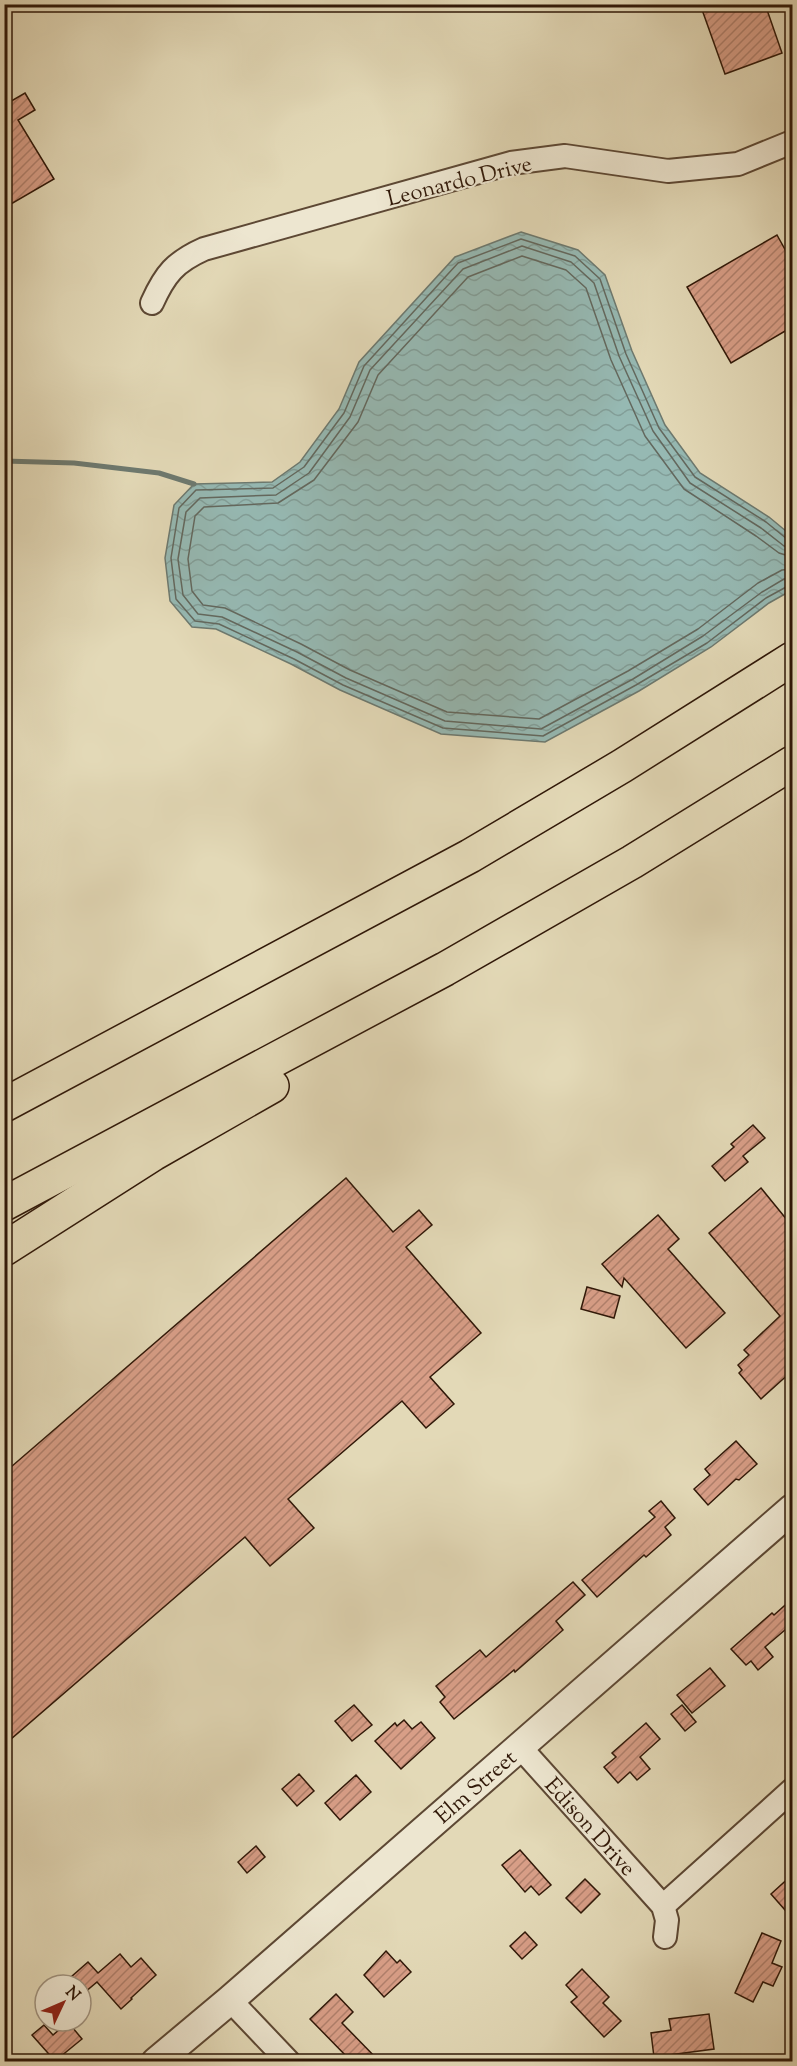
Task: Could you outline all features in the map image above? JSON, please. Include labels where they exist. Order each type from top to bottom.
[{"type":"highway","points":[[4,1105],[470,856],[632,760],[792,659]]},
{"type":"highway","points":[[4,1204],[406,990],[623,867],[792,763]]},
{"type":"highway","points":[[4,1249],[153,1154],[345,1046],[372,1024],[406,990]]},
{"type":"street","name":"Leonardo Drive","points":[[152,303],[161,283],[172,268],[188,256],[204,249],[511,163],[565,156],[668,171],[738,164],[792,142]]},
{"type":"street","name":"Elm Street","points":[[156,2061],[230,2000],[792,1509]]},
{"type":"street","name":"Edison Drive","points":[[520,1747],[663,1906]]},
{"type":"street","points":[[666,1937],[667,1920],[663,1906],[792,1790]]},
{"type":"street","points":[[230,2000],[289,2061]]},
{"type":"water","points":[[521,232],[578,250],[605,275],[632,351],[665,425],[700,473],[769,517],[792,536],[792,590],[769,603],[711,647],[639,691],[545,742],[441,734],[340,690],[216,629],[192,627],[170,601],[165,558],[174,505],[194,484],[272,482],[300,462],[339,409],[359,362],[455,257]]},
{"type":"building","points":[[700,4],[765,4],[782,53],[725,74]]},
{"type":"building","points":[[25,93],[35,110],[18,120],[54,179],[11,204],[4,193],[4,97],[8,103]]},
{"type":"building","points":[[777,235],[792,262],[792,327],[731,363],[687,287]]},
{"type":"building","points":[[753,1125],[765,1138],[743,1156],[748,1162],[725,1181],[712,1166],[734,1147],[731,1144]]},
{"type":"building","points":[[346,1178],[393,1232],[419,1210],[432,1225],[406,1247],[481,1333],[430,1377],[454,1404],[426,1428],[402,1401],[288,1499],[314,1528],[270,1566],[245,1537],[4,1745],[4,1473]]},
{"type":"building","points":[[761,1188],[792,1226],[792,1371],[761,1399],[739,1373],[742,1370],[738,1365],[749,1355],[744,1350],[780,1316],[709,1233]]},
{"type":"building","points":[[658,1215],[679,1239],[668,1249],[725,1313],[686,1348],[624,1278],[622,1287],[602,1264]]},
{"type":"building","points":[[587,1287],[620,1296],[614,1318],[581,1309]]},
{"type":"building","points":[[736,1441],[757,1464],[739,1480],[736,1479],[708,1505],[694,1489],[710,1475],[705,1469]]},
{"type":"building","points":[[661,1501],[675,1518],[665,1527],[671,1535],[646,1557],[644,1555],[597,1597],[582,1580],[655,1517],[649,1511]]},
{"type":"building","points":[[573,1582],[585,1595],[556,1621],[563,1630],[515,1672],[514,1670],[454,1719],[440,1702],[445,1697],[436,1686],[480,1650],[486,1657]]},
{"type":"building","points":[[792,1599],[792,1624],[765,1647],[773,1657],[758,1670],[751,1661],[746,1665],[731,1649],[772,1613],[774,1615]]},
{"type":"building","points":[[710,1668],[725,1686],[692,1713],[677,1695]]},
{"type":"building","points":[[354,1705],[372,1725],[352,1741],[335,1721]]},
{"type":"building","points":[[682,1705],[696,1722],[685,1731],[671,1714]]},
{"type":"building","points":[[404,1720],[412,1729],[421,1722],[435,1738],[401,1769],[375,1741],[395,1723],[397,1726]]},
{"type":"building","points":[[646,1723],[660,1739],[640,1757],[650,1769],[637,1780],[630,1772],[618,1783],[604,1767],[616,1757],[612,1753]]},
{"type":"building","points":[[299,1774],[314,1791],[297,1806],[282,1789]]},
{"type":"building","points":[[356,1775],[371,1792],[340,1820],[325,1803]]},
{"type":"building","points":[[256,1846],[265,1857],[247,1873],[238,1862]]},
{"type":"building","points":[[520,1850],[551,1885],[539,1895],[531,1886],[525,1892],[502,1865]]},
{"type":"building","points":[[792,1875],[792,1918],[771,1894]]},
{"type":"building","points":[[585,1879],[600,1894],[581,1913],[566,1898]]},
{"type":"building","points":[[525,1932],[537,1945],[522,1959],[510,1946]]},
{"type":"building","points":[[762,1933],[781,1941],[772,1963],[782,1967],[773,1986],[763,1982],[753,2002],[735,1993]]},
{"type":"building","points":[[386,1951],[397,1963],[400,1960],[411,1972],[384,1997],[364,1975]]},
{"type":"building","points":[[120,1954],[131,1967],[141,1958],[156,1975],[121,2009],[97,1982],[93,1985],[93,1973],[76,1973],[88,1962],[98,1973]]},
{"type":"building","points":[[582,1969],[609,1997],[603,2003],[621,2021],[604,2037],[571,2002],[577,1997],[566,1985]]},
{"type":"building","points":[[336,1994],[353,2012],[342,2023],[379,2061],[351,2061],[310,2019]]},
{"type":"building","points":[[709,2014],[714,2049],[654,2057],[651,2033],[671,2030],[669,2019]]},
{"type":"building","points":[[51,2033],[53,2035],[55,2033],[77,2033],[82,2039],[55,2061],[32,2035]]},
{"type":"waterway","points":[[4,461],[74,463],[159,473],[194,484]]}]
